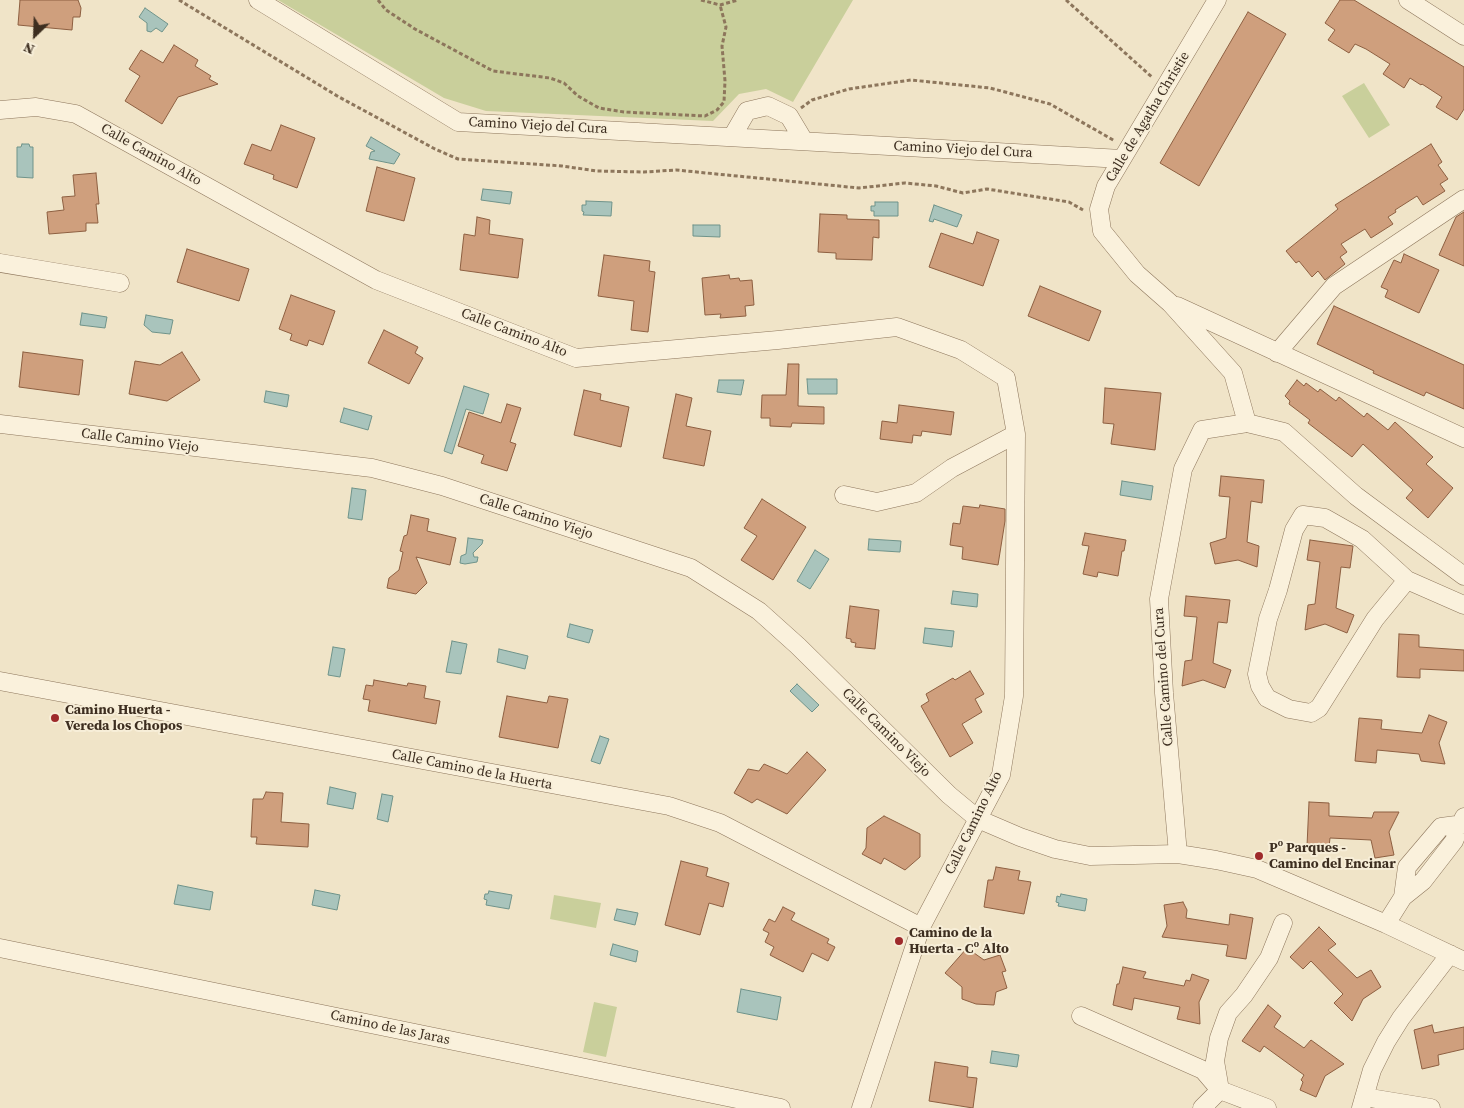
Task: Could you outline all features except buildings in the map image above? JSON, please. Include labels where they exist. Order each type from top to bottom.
[{"type":"street","name":"Camino Viejo del Cura","points":[[258,0],[458,122],[804,141],[1126,154]]},
{"type":"street","name":"Calle de Agatha Christie","points":[[1217,0],[1106,186],[1099,209],[1102,231],[1137,274],[1170,303],[1233,373],[1247,423]]},
{"type":"street","points":[[1408,0],[1464,36]]},
{"type":"street","name":"Calle Camino Alto","points":[[0,110],[36,106],[76,114],[376,280],[576,358],[778,340],[897,327],[961,350],[1006,378],[1016,434],[1014,696],[1001,775],[921,927],[861,1108]]},
{"type":"street","points":[[732,137],[747,111],[768,106],[789,116],[804,141]]},
{"type":"street","points":[[1277,352],[1334,286],[1464,199]]},
{"type":"street","points":[[0,263],[120,284]]},
{"type":"street","name":"Calle de Agatha Christie","points":[[1170,303],[1464,438]]},
{"type":"street","name":"Calle Camino del Cura","points":[[1178,854],[1158,599],[1183,468],[1202,430],[1247,423],[1284,432],[1356,496],[1464,576]]},
{"type":"street","name":"Calle Camino Viejo","points":[[0,424],[372,468],[442,486],[691,568],[759,611],[798,646],[949,795],[978,819],[1020,837],[1055,849],[1090,856],[1178,854],[1257,869],[1386,924],[1457,957]]},
{"type":"street","points":[[844,495],[877,502],[916,493],[952,468],[1016,434]]},
{"type":"street","points":[[1408,580],[1375,619],[1319,708],[1311,713],[1289,709],[1267,698],[1260,686],[1258,674],[1268,619],[1294,530],[1303,515],[1326,518],[1362,539],[1408,580],[1464,605]]},
{"type":"street","name":"Calle Camino de la Huerta","points":[[0,681],[669,806],[720,823],[921,927]]},
{"type":"street","points":[[1386,924],[1402,897],[1423,881],[1454,841],[1463,822]]},
{"type":"street","points":[[1220,1090],[1214,1061],[1219,1038],[1228,1013],[1244,995],[1269,958],[1283,922]]},
{"type":"street","name":"Camino de las Jaras","points":[[0,948],[781,1108]]},
{"type":"street","points":[[1432,1108],[1362,1102],[1372,1070],[1386,1042],[1402,1018],[1457,957]]},
{"type":"street","points":[[1081,1016],[1203,1070],[1220,1090],[1267,1108]]},
{"type":"street","points":[[1202,1108],[1220,1090]]},
{"type":"path","points":[[378,0],[386,10],[415,29],[493,71],[557,80],[564,83],[578,96],[599,108],[624,112],[705,116],[717,110],[724,102],[725,81],[722,46],[726,27],[720,6]]},
{"type":"path","points":[[702,0],[720,6],[738,0]]},
{"type":"path","points":[[1066,0],[1165,89]]},
{"type":"path","points":[[789,116],[812,100],[850,89],[911,80],[990,88],[1050,104],[1126,154]]},
{"type":"green space","points":[[278,0],[853,0],[793,102],[766,89],[739,94],[713,121],[486,111],[444,98]]},
{"type":"green space","points":[[1364,83],[1390,125],[1369,138],[1342,96]]},
{"type":"green space","points":[[554,895],[601,903],[596,928],[550,919]]},
{"type":"green space","points":[[594,1002],[617,1007],[606,1057],[583,1052]]},
{"type":"water","points":[[145,8],[168,24],[162,32],[156,28],[151,32],[147,31],[147,23],[139,17]]},
{"type":"water","points":[[371,137],[400,154],[394,164],[369,159],[371,152],[375,151],[366,146]]},
{"type":"water","points":[[22,144],[29,144],[30,147],[33,147],[33,178],[17,177],[17,147],[21,147]]},
{"type":"water","points":[[483,189],[512,192],[510,204],[481,200]]},
{"type":"water","points":[[586,201],[612,202],[611,216],[583,215],[582,205],[586,205]]},
{"type":"water","points":[[875,202],[898,202],[898,216],[874,216],[871,206],[875,206]]},
{"type":"water","points":[[934,205],[962,215],[957,227],[934,219],[933,222],[929,221]]},
{"type":"water","points":[[693,225],[720,225],[720,237],[693,236]]},
{"type":"water","points":[[82,313],[107,317],[105,328],[80,325]]},
{"type":"water","points":[[146,315],[173,320],[170,334],[152,332],[144,325]]},
{"type":"water","points":[[807,379],[837,379],[837,394],[808,394]]},
{"type":"water","points":[[719,380],[744,380],[741,395],[717,392]]},
{"type":"water","points":[[464,386],[489,394],[483,414],[466,409],[452,454],[444,451]]},
{"type":"water","points":[[266,391],[289,395],[287,407],[264,402]]},
{"type":"water","points":[[344,408],[372,416],[368,430],[340,422]]},
{"type":"water","points":[[1122,481],[1153,486],[1151,500],[1120,495]]},
{"type":"water","points":[[352,488],[366,490],[362,520],[348,518]]},
{"type":"water","points":[[468,538],[483,540],[482,544],[473,553],[474,557],[478,557],[477,562],[460,563],[461,556],[466,554]]},
{"type":"water","points":[[869,539],[901,541],[900,552],[868,550]]},
{"type":"water","points":[[815,550],[829,559],[810,589],[797,581]]},
{"type":"water","points":[[953,591],[978,594],[977,607],[951,604]]},
{"type":"water","points":[[570,624],[593,630],[589,643],[567,637]]},
{"type":"water","points":[[925,628],[954,631],[952,647],[923,643]]},
{"type":"water","points":[[452,641],[467,644],[461,674],[446,672]]},
{"type":"water","points":[[333,647],[345,649],[340,677],[328,675]]},
{"type":"water","points":[[499,649],[528,656],[525,669],[497,662]]},
{"type":"water","points":[[797,684],[819,705],[812,712],[790,691]]},
{"type":"water","points":[[600,736],[609,739],[600,764],[591,761]]},
{"type":"water","points":[[330,787],[356,793],[353,809],[327,804]]},
{"type":"water","points":[[382,794],[393,796],[388,822],[377,819]]},
{"type":"water","points":[[178,885],[213,892],[210,910],[174,904]]},
{"type":"water","points":[[315,890],[340,895],[337,910],[312,905]]},
{"type":"water","points":[[489,891],[512,895],[509,909],[486,905],[485,894],[488,894]]},
{"type":"water","points":[[1061,894],[1087,899],[1085,911],[1058,906],[1059,903],[1056,902],[1057,896],[1060,897]]},
{"type":"water","points":[[617,909],[638,913],[635,925],[614,920]]},
{"type":"water","points":[[613,944],[638,951],[636,962],[610,955]]},
{"type":"water","points":[[741,989],[781,997],[777,1020],[737,1012]]},
{"type":"water","points":[[992,1051],[1019,1055],[1017,1067],[990,1063]]},
{"type":"place","name":"Camino Huerta - Vereda los Chopos","points":[[55,718]]},
{"type":"place","name":"Pº Parques - Camino del Encinar","points":[[1259,856]]},
{"type":"place","name":"Camino de la Huerta - Cº Alto","points":[[899,941]]}]
